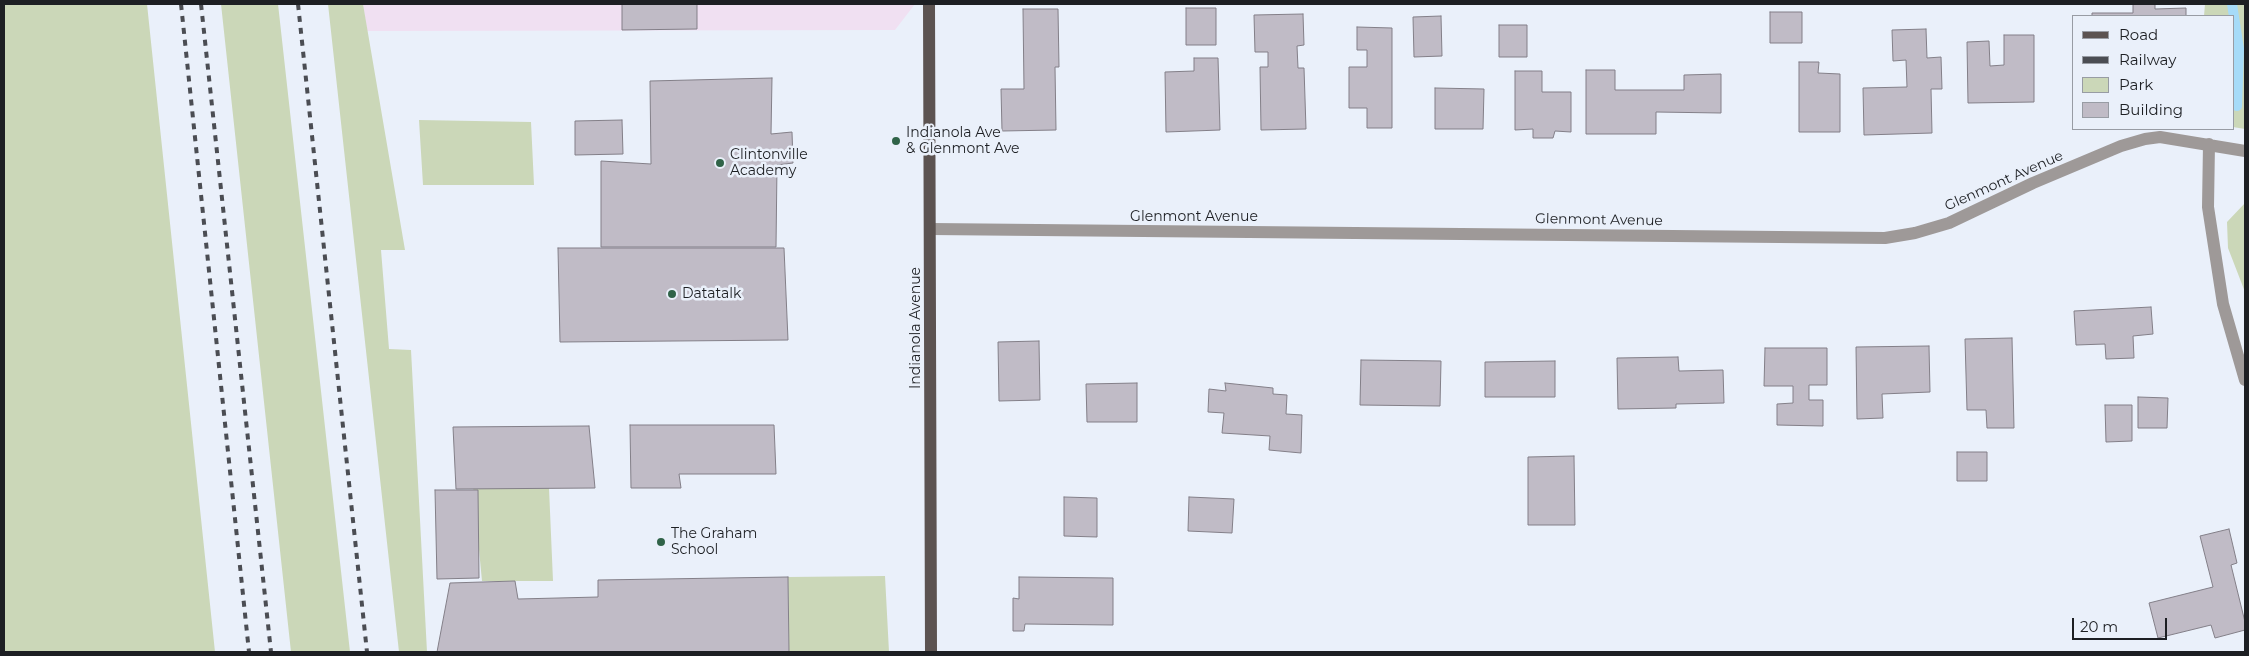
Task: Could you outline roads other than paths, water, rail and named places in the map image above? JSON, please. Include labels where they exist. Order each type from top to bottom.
[{"type":"main road","name":"Indianola Avenue","points":[[928,4],[931,230],[931,652]]},
{"type":"street","name":"Glenmont Avenue","points":[[931,230],[1885,238],[1915,233],[1949,224],[2033,183],[2121,146],[2145,139],[2160,137],[2245,151]]},
{"type":"street","points":[[2209,144],[2208,207],[2224,304],[2245,380]]},
{"type":"waterway","points":[[2232,4],[2234,15]]},
{"type":"waterway","points":[[2234,17],[2239,49],[2237,106]]},
{"type":"railway","points":[[181,4],[249,652]]},
{"type":"railway","points":[[201,4],[271,652]]},
{"type":"railway","points":[[298,4],[367,652]]},
{"type":"place","name":"Indianola Ave & Glenmont Ave","points":[[896,141]]},
{"type":"place","name":"Clintonville Academy","points":[[720,163]]},
{"type":"place","name":"Datatalk","points":[[672,294]]},
{"type":"place","name":"The Graham School","points":[[661,542]]}]
